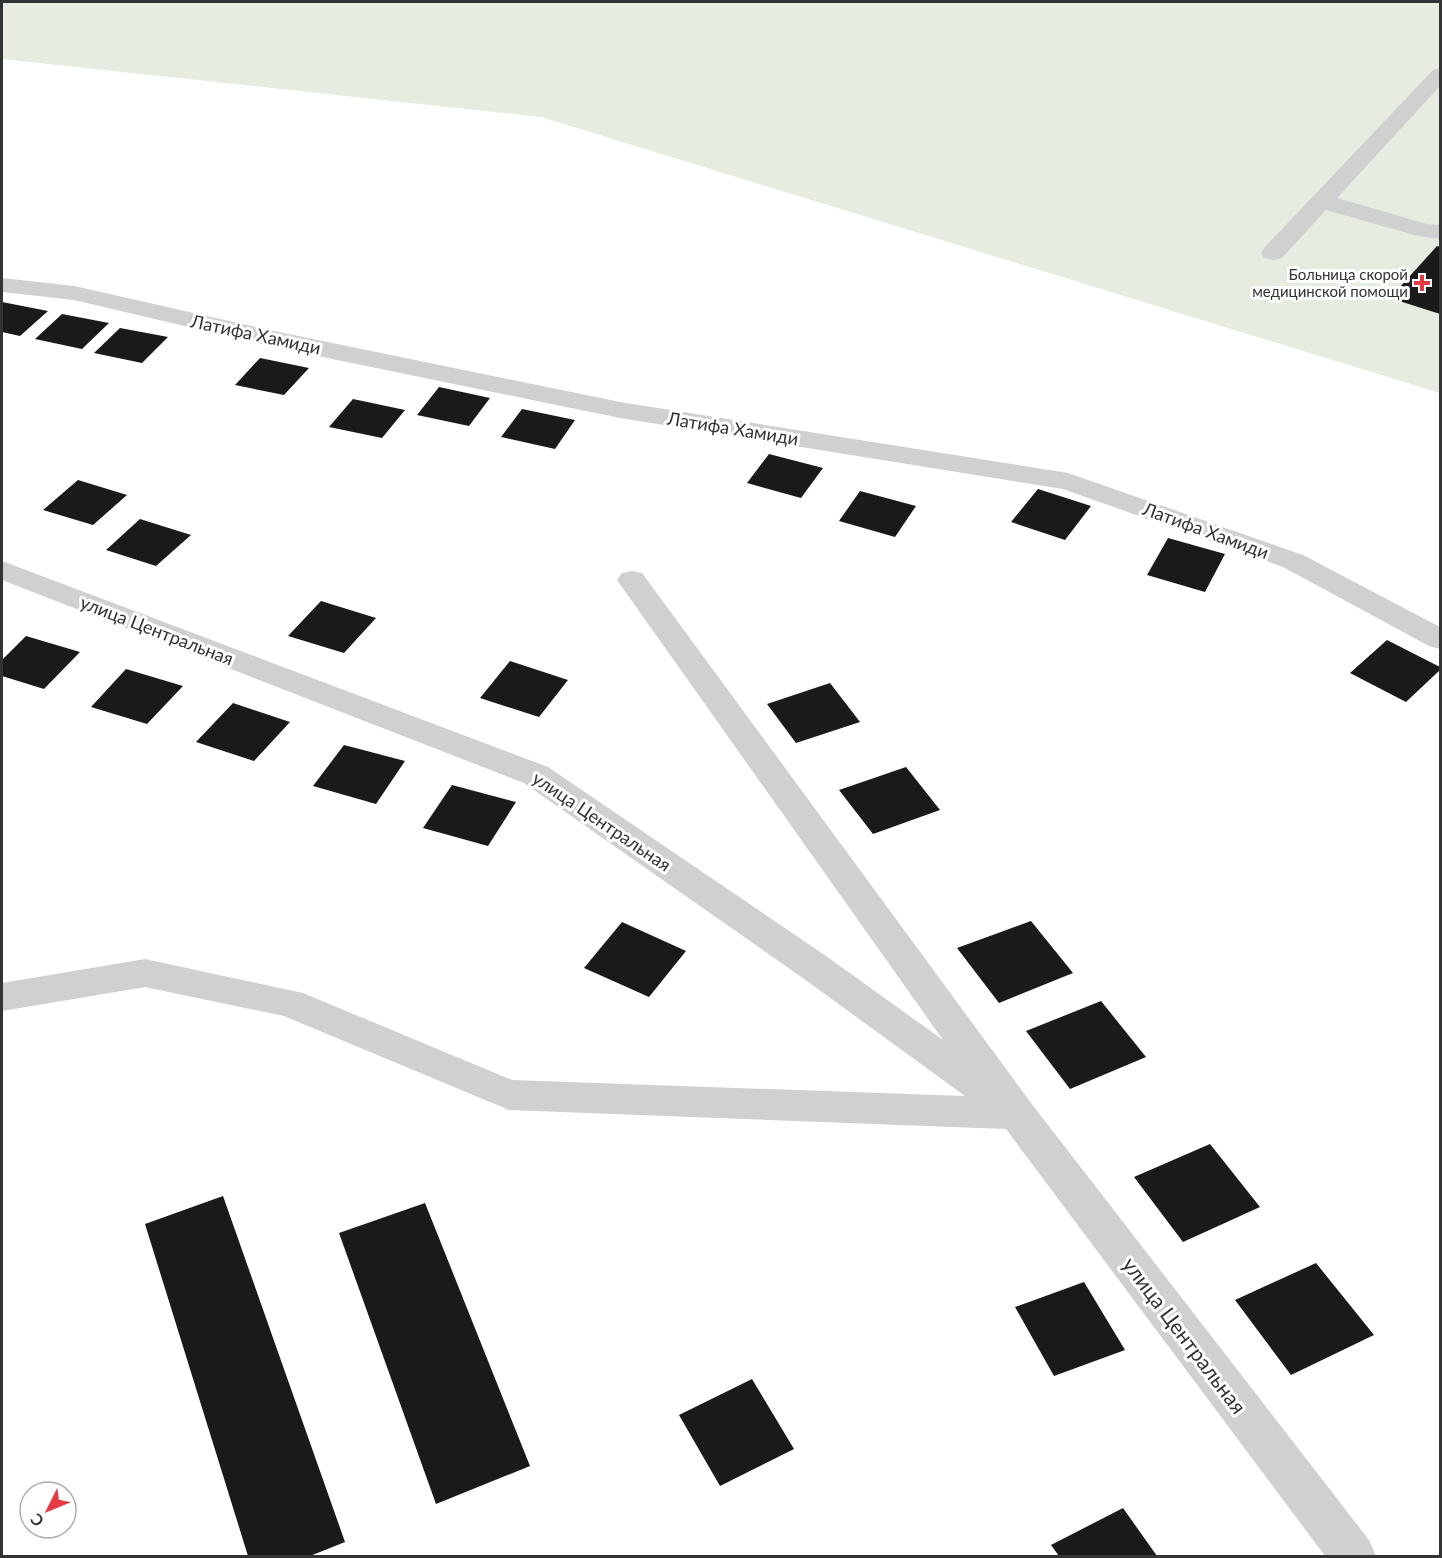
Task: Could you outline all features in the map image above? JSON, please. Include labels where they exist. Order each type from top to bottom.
[{"type":"street","points":[[1273,253],[1440,74]]},
{"type":"street","points":[[1322,201],[1426,231],[1440,232]]},
{"type":"street","name":"Латифа Хамиди","points":[[2,285],[74,293],[274,339],[620,410],[1068,481],[1293,561],[1440,639]]},
{"type":"street","name":"улица Центральная","points":[[2,570],[536,775],[813,966],[1017,1114]]},
{"type":"street","name":"улица Центральная","points":[[632,580],[1017,1114],[1353,1557]]},
{"type":"street","points":[[2,997],[146,973],[290,1003],[509,1095],[1017,1114]]},
{"type":"shaded area","points":[[2,2],[1440,2],[1440,393],[541,117],[2,59]]},
{"type":"building","name":"Больница скорой медицинской помощи","points":[[1437,246],[1440,247],[1440,314],[1390,298]]},
{"type":"building","points":[[2,302],[48,311],[20,336],[2,332]]},
{"type":"building","points":[[62,314],[109,323],[82,349],[35,339]]},
{"type":"building","points":[[120,328],[168,337],[142,363],[94,353]]},
{"type":"building","points":[[260,358],[309,368],[284,395],[235,385]]},
{"type":"building","points":[[439,387],[490,398],[469,426],[417,415]]},
{"type":"building","points":[[353,399],[405,410],[382,438],[329,427]]},
{"type":"building","points":[[522,409],[575,420],[555,449],[501,437]]},
{"type":"building","points":[[769,454],[823,468],[801,498],[747,483]]},
{"type":"building","points":[[78,480],[127,495],[93,525],[43,510]]},
{"type":"building","points":[[1038,489],[1091,506],[1065,540],[1011,522]]},
{"type":"building","points":[[860,491],[916,506],[895,537],[839,521]]},
{"type":"building","points":[[140,519],[191,535],[156,566],[106,550]]},
{"type":"building","points":[[1168,538],[1225,554],[1205,592],[1147,575]]},
{"type":"building","points":[[321,601],[376,618],[344,653],[288,636]]},
{"type":"building","points":[[26,636],[80,652],[44,689],[2,676],[2,660]]},
{"type":"building","points":[[1387,640],[1440,667],[1440,670],[1406,702],[1350,673]]},
{"type":"building","points":[[510,661],[568,680],[539,717],[480,698]]},
{"type":"building","points":[[126,669],[183,686],[147,724],[91,707]]},
{"type":"building","points":[[830,683],[860,722],[796,743],[767,704]]},
{"type":"building","points":[[233,703],[290,722],[254,761],[196,742]]},
{"type":"building","points":[[344,745],[405,761],[376,804],[313,786]]},
{"type":"building","points":[[906,767],[940,810],[873,834],[839,790]]},
{"type":"building","points":[[452,785],[516,802],[488,846],[423,828]]},
{"type":"building","points":[[1031,921],[1073,973],[999,1003],[957,948]]},
{"type":"building","points":[[622,922],[686,951],[649,997],[584,968]]},
{"type":"building","points":[[1101,1001],[1146,1057],[1070,1089],[1026,1031]]},
{"type":"building","points":[[1210,1144],[1260,1207],[1183,1242],[1134,1177]]},
{"type":"building","points":[[223,1196],[345,1542],[310,1556],[248,1556],[145,1224]]},
{"type":"building","points":[[425,1203],[530,1466],[436,1504],[339,1233]]},
{"type":"building","points":[[1316,1263],[1374,1335],[1291,1375],[1235,1300]]},
{"type":"building","points":[[1084,1282],[1125,1350],[1054,1376],[1015,1307]]},
{"type":"building","points":[[752,1379],[794,1449],[720,1486],[679,1415]]},
{"type":"building","points":[[1123,1508],[1157,1556],[1059,1556],[1051,1545]]},
{"type":"place","name":"Больница скорой медицинской помощи","points":[[1422,283]]}]
